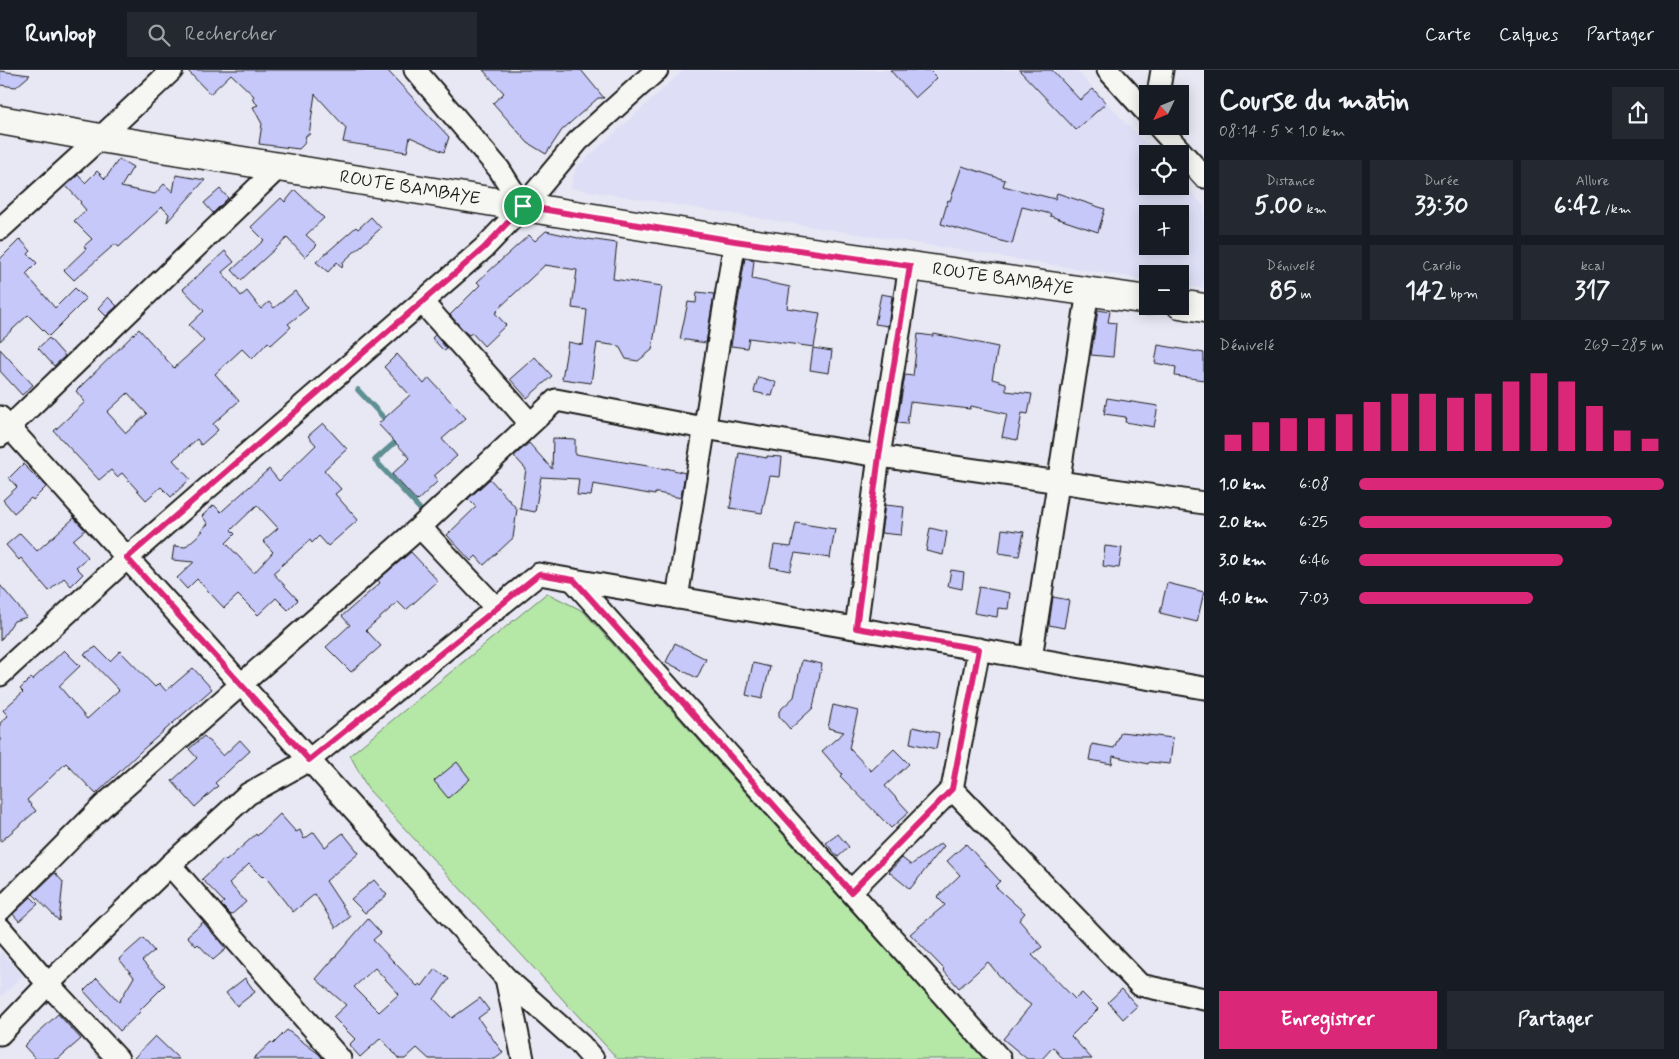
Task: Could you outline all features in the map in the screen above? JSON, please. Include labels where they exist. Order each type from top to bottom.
[{"type":"street","points":[[0,228],[172,70]]},
{"type":"street","points":[[415,70],[499,169],[523,206]]},
{"type":"street","points":[[0,675],[127,558],[484,248],[523,206],[578,141],[657,70]]},
{"type":"street","points":[[1108,70],[1139,104]]},
{"type":"street","points":[[1160,85],[1162,70]]},
{"type":"street","name":"ROUTE BAMBAYE","points":[[0,120],[100,138],[735,241],[1139,299]]},
{"type":"street","points":[[1166,135],[1204,177]]},
{"type":"street","points":[[279,167],[3,427],[127,558],[506,978],[580,1044],[593,1059]]},
{"type":"street","points":[[677,598],[735,241]]},
{"type":"street","points":[[856,628],[879,456],[910,266]]},
{"type":"street","points":[[1031,658],[1088,291]]},
{"type":"street","points":[[422,302],[530,423]]},
{"type":"street","points":[[1189,306],[1204,308]]},
{"type":"street","points":[[0,910],[103,806],[420,527],[556,400],[704,428],[879,456],[1204,503]]},
{"type":"street","points":[[420,527],[497,609]]},
{"type":"street","points":[[0,1034],[48,984],[170,865],[248,794],[309,760],[539,574],[1204,688]]},
{"type":"street","points":[[574,580],[1000,1059]]},
{"type":"street","points":[[851,892],[952,789],[979,649]]},
{"type":"street","points":[[952,789],[1140,985],[1204,999]]},
{"type":"street","points":[[170,865],[340,1059]]},
{"type":"street","points":[[0,928],[48,984],[118,1059]]},
{"type":"street","points":[[506,978],[521,1058]]},
{"type":"shaded area","points":[[684,70],[1076,70],[1147,145],[1139,145],[1139,195],[1189,195],[1189,190],[1204,206],[1204,285],[1202,288],[1189,286],[1189,265],[1139,265],[1139,279],[570,188],[576,168]]},
{"type":"shaded area","points":[[0,950],[23,976],[0,997]]},
{"type":"green space","points":[[547,593],[583,611],[984,1059],[618,1059],[368,789],[350,755]]},
{"type":"building","points":[[187,70],[387,70],[449,137],[444,152],[410,137],[407,152],[343,142],[346,128],[315,94],[309,135],[306,135],[304,144],[299,149],[259,144],[262,124],[253,107],[258,105],[252,99],[254,96],[231,74],[210,94]]},
{"type":"building","points":[[483,70],[581,70],[604,98],[598,98],[562,130],[546,154],[528,143],[493,103],[504,93]]},
{"type":"building","points":[[890,70],[929,70],[937,78],[915,98]]},
{"type":"building","points":[[1019,70],[1052,70],[1080,100],[1093,89],[1106,103],[1076,130]]},
{"type":"building","points":[[0,71],[30,75],[16,87],[0,85]]},
{"type":"building","points":[[119,159],[133,167],[121,187],[155,194],[164,184],[173,192],[176,175],[205,180],[167,222],[169,214],[162,207],[119,247],[115,244],[74,280],[64,270],[86,249],[84,246],[92,239],[74,221],[86,210],[66,186],[78,175],[85,183],[97,171],[105,179]]},
{"type":"building","points":[[962,166],[1005,180],[1003,186],[1055,199],[1057,193],[1105,209],[1098,232],[1050,216],[1051,214],[1022,207],[1012,244],[941,224],[948,200],[950,201]]},
{"type":"building","points":[[220,189],[228,198],[213,213],[204,203]]},
{"type":"building","points":[[295,190],[324,218],[306,235],[317,245],[305,257],[287,238],[241,280],[232,270],[264,240],[251,227],[281,198],[285,202]]},
{"type":"building","points":[[371,217],[381,228],[343,262],[342,268],[337,262],[328,272],[316,262],[356,227],[358,229]]},
{"type":"building","points":[[546,231],[587,240],[617,243],[613,279],[662,286],[652,350],[638,361],[626,359],[619,346],[597,343],[591,383],[562,379],[568,342],[583,345],[587,310],[572,308],[577,270],[545,265],[497,310],[495,313],[506,325],[484,346],[472,333],[469,335],[465,332],[450,315],[480,285],[477,282],[529,235],[535,241]]},
{"type":"building","points":[[20,239],[31,251],[28,254],[37,263],[26,274],[55,308],[75,288],[86,299],[49,336],[28,315],[0,341],[0,259]]},
{"type":"building","points":[[225,251],[234,262],[222,272],[241,296],[247,291],[261,309],[269,302],[274,308],[295,291],[308,308],[288,324],[291,327],[271,345],[268,342],[252,359],[242,349],[215,374],[239,401],[213,424],[218,430],[201,445],[197,439],[173,460],[190,479],[171,497],[161,487],[146,500],[122,473],[117,477],[111,470],[99,480],[54,431],[85,402],[76,391],[139,329],[174,368],[204,341],[189,325],[204,311],[183,289]],"holes":[[[128,393],[147,414],[126,433],[107,412]]]},
{"type":"building","points":[[745,258],[754,260],[752,279],[790,287],[787,308],[820,313],[814,347],[749,338],[747,348],[731,346]]},
{"type":"building","points":[[697,292],[714,294],[706,343],[680,339],[688,302],[696,303]]},
{"type":"building","points":[[881,294],[892,296],[888,326],[875,324]]},
{"type":"building","points":[[108,297],[117,306],[106,316],[98,308]]},
{"type":"building","points":[[1098,310],[1110,312],[1108,322],[1116,323],[1113,357],[1091,355]]},
{"type":"building","points":[[918,334],[933,336],[934,334],[998,347],[992,379],[1006,383],[1006,391],[1032,394],[1028,414],[1022,413],[1017,440],[1002,437],[1007,414],[971,406],[970,409],[910,402],[907,424],[897,423],[905,375],[913,376]]},
{"type":"building","points":[[435,335],[447,349],[444,351],[432,338]]},
{"type":"building","points":[[49,338],[65,356],[54,366],[38,348]]},
{"type":"building","points":[[1158,345],[1204,353],[1204,380],[1175,376],[1176,367],[1155,363]]},
{"type":"building","points":[[813,348],[832,351],[829,373],[810,370]]},
{"type":"building","points":[[0,349],[33,385],[22,395],[0,371]]},
{"type":"building","points":[[397,354],[424,384],[429,378],[466,418],[442,439],[457,456],[434,476],[438,481],[417,501],[392,474],[410,458],[378,424],[410,395],[384,367]]},
{"type":"building","points":[[535,357],[552,376],[527,398],[510,379]]},
{"type":"building","points":[[758,377],[776,382],[772,396],[754,392]]},
{"type":"building","points":[[1107,398],[1158,406],[1154,427],[1125,422],[1126,417],[1104,414]]},
{"type":"building","points":[[323,423],[347,449],[324,470],[341,489],[335,494],[358,520],[328,546],[319,536],[312,543],[310,540],[273,573],[298,600],[288,610],[276,598],[258,615],[238,595],[224,608],[197,579],[187,589],[177,578],[194,562],[172,560],[174,546],[185,547],[208,524],[202,516],[214,505],[221,512],[269,469],[279,481],[316,445],[308,436]],"holes":[[[257,505],[278,528],[263,541],[273,552],[254,573],[226,543],[235,534],[231,530]]]},
{"type":"building","points":[[553,438],[575,439],[575,454],[666,468],[685,473],[681,498],[593,484],[591,496],[577,495],[579,479],[541,477],[535,512],[520,509],[526,469],[514,456],[529,443],[552,469]]},
{"type":"building","points":[[739,453],[767,458],[767,456],[782,457],[780,477],[770,476],[762,513],[730,508]]},
{"type":"building","points":[[23,464],[46,487],[33,500],[31,498],[14,513],[3,500],[17,487],[9,478]]},
{"type":"building","points":[[490,479],[517,509],[513,538],[484,565],[476,556],[471,561],[447,535],[476,507],[468,499]]},
{"type":"building","points":[[885,505],[904,507],[901,535],[881,533]]},
{"type":"building","points":[[74,518],[85,530],[73,540],[88,557],[76,567],[83,574],[71,586],[64,578],[49,591],[21,558],[19,560],[6,545],[20,533],[37,551]]},
{"type":"building","points":[[796,523],[835,529],[830,558],[795,553],[790,571],[770,567],[774,545],[791,547]]},
{"type":"building","points":[[930,528],[947,532],[943,555],[926,551]]},
{"type":"building","points":[[1002,529],[1024,532],[1019,556],[999,553]]},
{"type":"building","points":[[1105,546],[1122,548],[1119,568],[1103,566]]},
{"type":"building","points":[[411,552],[438,581],[406,610],[398,602],[366,630],[381,646],[351,672],[326,647],[350,625],[342,616],[380,583],[378,580]]},
{"type":"building","points":[[951,570],[964,572],[962,589],[948,586]]},
{"type":"building","points":[[1167,583],[1204,592],[1197,622],[1160,613]]},
{"type":"building","points":[[0,585],[27,617],[14,621],[0,641]]},
{"type":"building","points":[[979,587],[1010,593],[1008,609],[998,608],[997,617],[974,613]]},
{"type":"building","points":[[1053,597],[1069,600],[1064,628],[1049,625]]},
{"type":"building","points":[[675,643],[706,659],[697,678],[666,662]]},
{"type":"building","points":[[96,647],[110,661],[120,651],[155,687],[159,683],[166,691],[193,668],[212,689],[141,751],[96,794],[66,763],[27,800],[36,811],[0,842],[0,723],[8,716],[3,710],[23,692],[20,689],[31,678],[32,680],[64,650],[80,666],[59,686],[87,719],[119,690],[84,654]]},
{"type":"building","points":[[802,660],[822,664],[813,708],[790,729],[779,716],[779,711],[794,697]]},
{"type":"building","points":[[753,663],[770,667],[762,699],[746,695]]},
{"type":"building","points":[[833,705],[858,711],[849,748],[871,771],[894,749],[909,764],[885,786],[909,812],[891,828],[840,776],[842,774],[822,751],[844,732],[828,728]]},
{"type":"building","points":[[913,727],[939,733],[936,749],[910,743]]},
{"type":"building","points":[[1121,732],[1173,738],[1170,764],[1149,762],[1148,764],[1113,756],[1112,764],[1089,760],[1092,744],[1114,748]]},
{"type":"building","points":[[204,736],[223,756],[240,740],[250,751],[215,783],[218,786],[195,807],[172,781],[197,758],[189,749]]},
{"type":"building","points":[[457,762],[470,779],[448,798],[434,781]]},
{"type":"building","points":[[280,814],[296,832],[300,830],[304,839],[314,832],[325,847],[343,833],[359,853],[326,881],[350,917],[336,928],[315,894],[293,912],[264,875],[262,877],[249,864],[229,883],[246,902],[231,915],[221,905],[224,902],[202,879],[224,859],[226,861],[256,834],[257,836]]},
{"type":"building","points":[[838,834],[849,847],[838,857],[826,843]]},
{"type":"building","points":[[941,843],[944,846],[910,889],[889,872],[902,858],[911,865]]},
{"type":"building","points":[[966,844],[1000,881],[995,886],[1025,913],[1019,920],[1042,947],[1032,955],[1075,999],[1082,993],[1098,1009],[1071,1036],[1092,1059],[1063,1059],[1053,1047],[1042,1059],[1027,1059],[1003,1039],[1031,1005],[1011,990],[988,962],[959,988],[944,969],[910,934],[945,905],[937,897],[960,875],[947,861]]},
{"type":"building","points":[[55,873],[63,882],[59,921],[33,894]]},
{"type":"building","points":[[374,880],[387,895],[365,913],[351,899]]},
{"type":"building","points":[[31,897],[38,904],[19,921],[13,914]]},
{"type":"building","points":[[368,919],[381,933],[373,940],[417,986],[420,984],[422,986],[435,969],[449,979],[434,999],[452,1018],[480,998],[489,1010],[478,1018],[503,1053],[495,1059],[429,1059],[417,1048],[405,1059],[399,1059],[381,1038],[360,1057],[349,1045],[355,1039],[333,1017],[346,1005],[316,979]],"holes":[[[375,968],[399,994],[379,1012],[354,987]]]},
{"type":"building","points":[[203,922],[226,949],[213,960],[198,944],[196,946],[187,936]]},
{"type":"building","points":[[143,938],[154,951],[142,961],[165,985],[120,1031],[84,991],[97,978],[119,1002],[134,977],[119,959]]},
{"type":"building","points":[[245,978],[255,992],[237,1006],[226,993]]},
{"type":"building","points":[[1122,989],[1137,1006],[1123,1019],[1108,1002]]},
{"type":"building","points":[[58,1014],[81,1039],[58,1059],[36,1059],[24,1046]]},
{"type":"building","points":[[287,1030],[323,1059],[253,1059],[271,1042],[273,1044]]},
{"type":"building","points":[[155,1036],[179,1059],[133,1059]]},
{"type":"waterway","points":[[358,390],[384,418]]},
{"type":"waterway","points":[[400,438],[375,460],[419,508]]},
{"type":"route","points":[[523,206],[735,241],[910,266],[879,456],[856,628],[979,649],[952,789],[851,892],[574,580],[539,574],[309,760],[127,558],[484,248],[523,206]]}]
